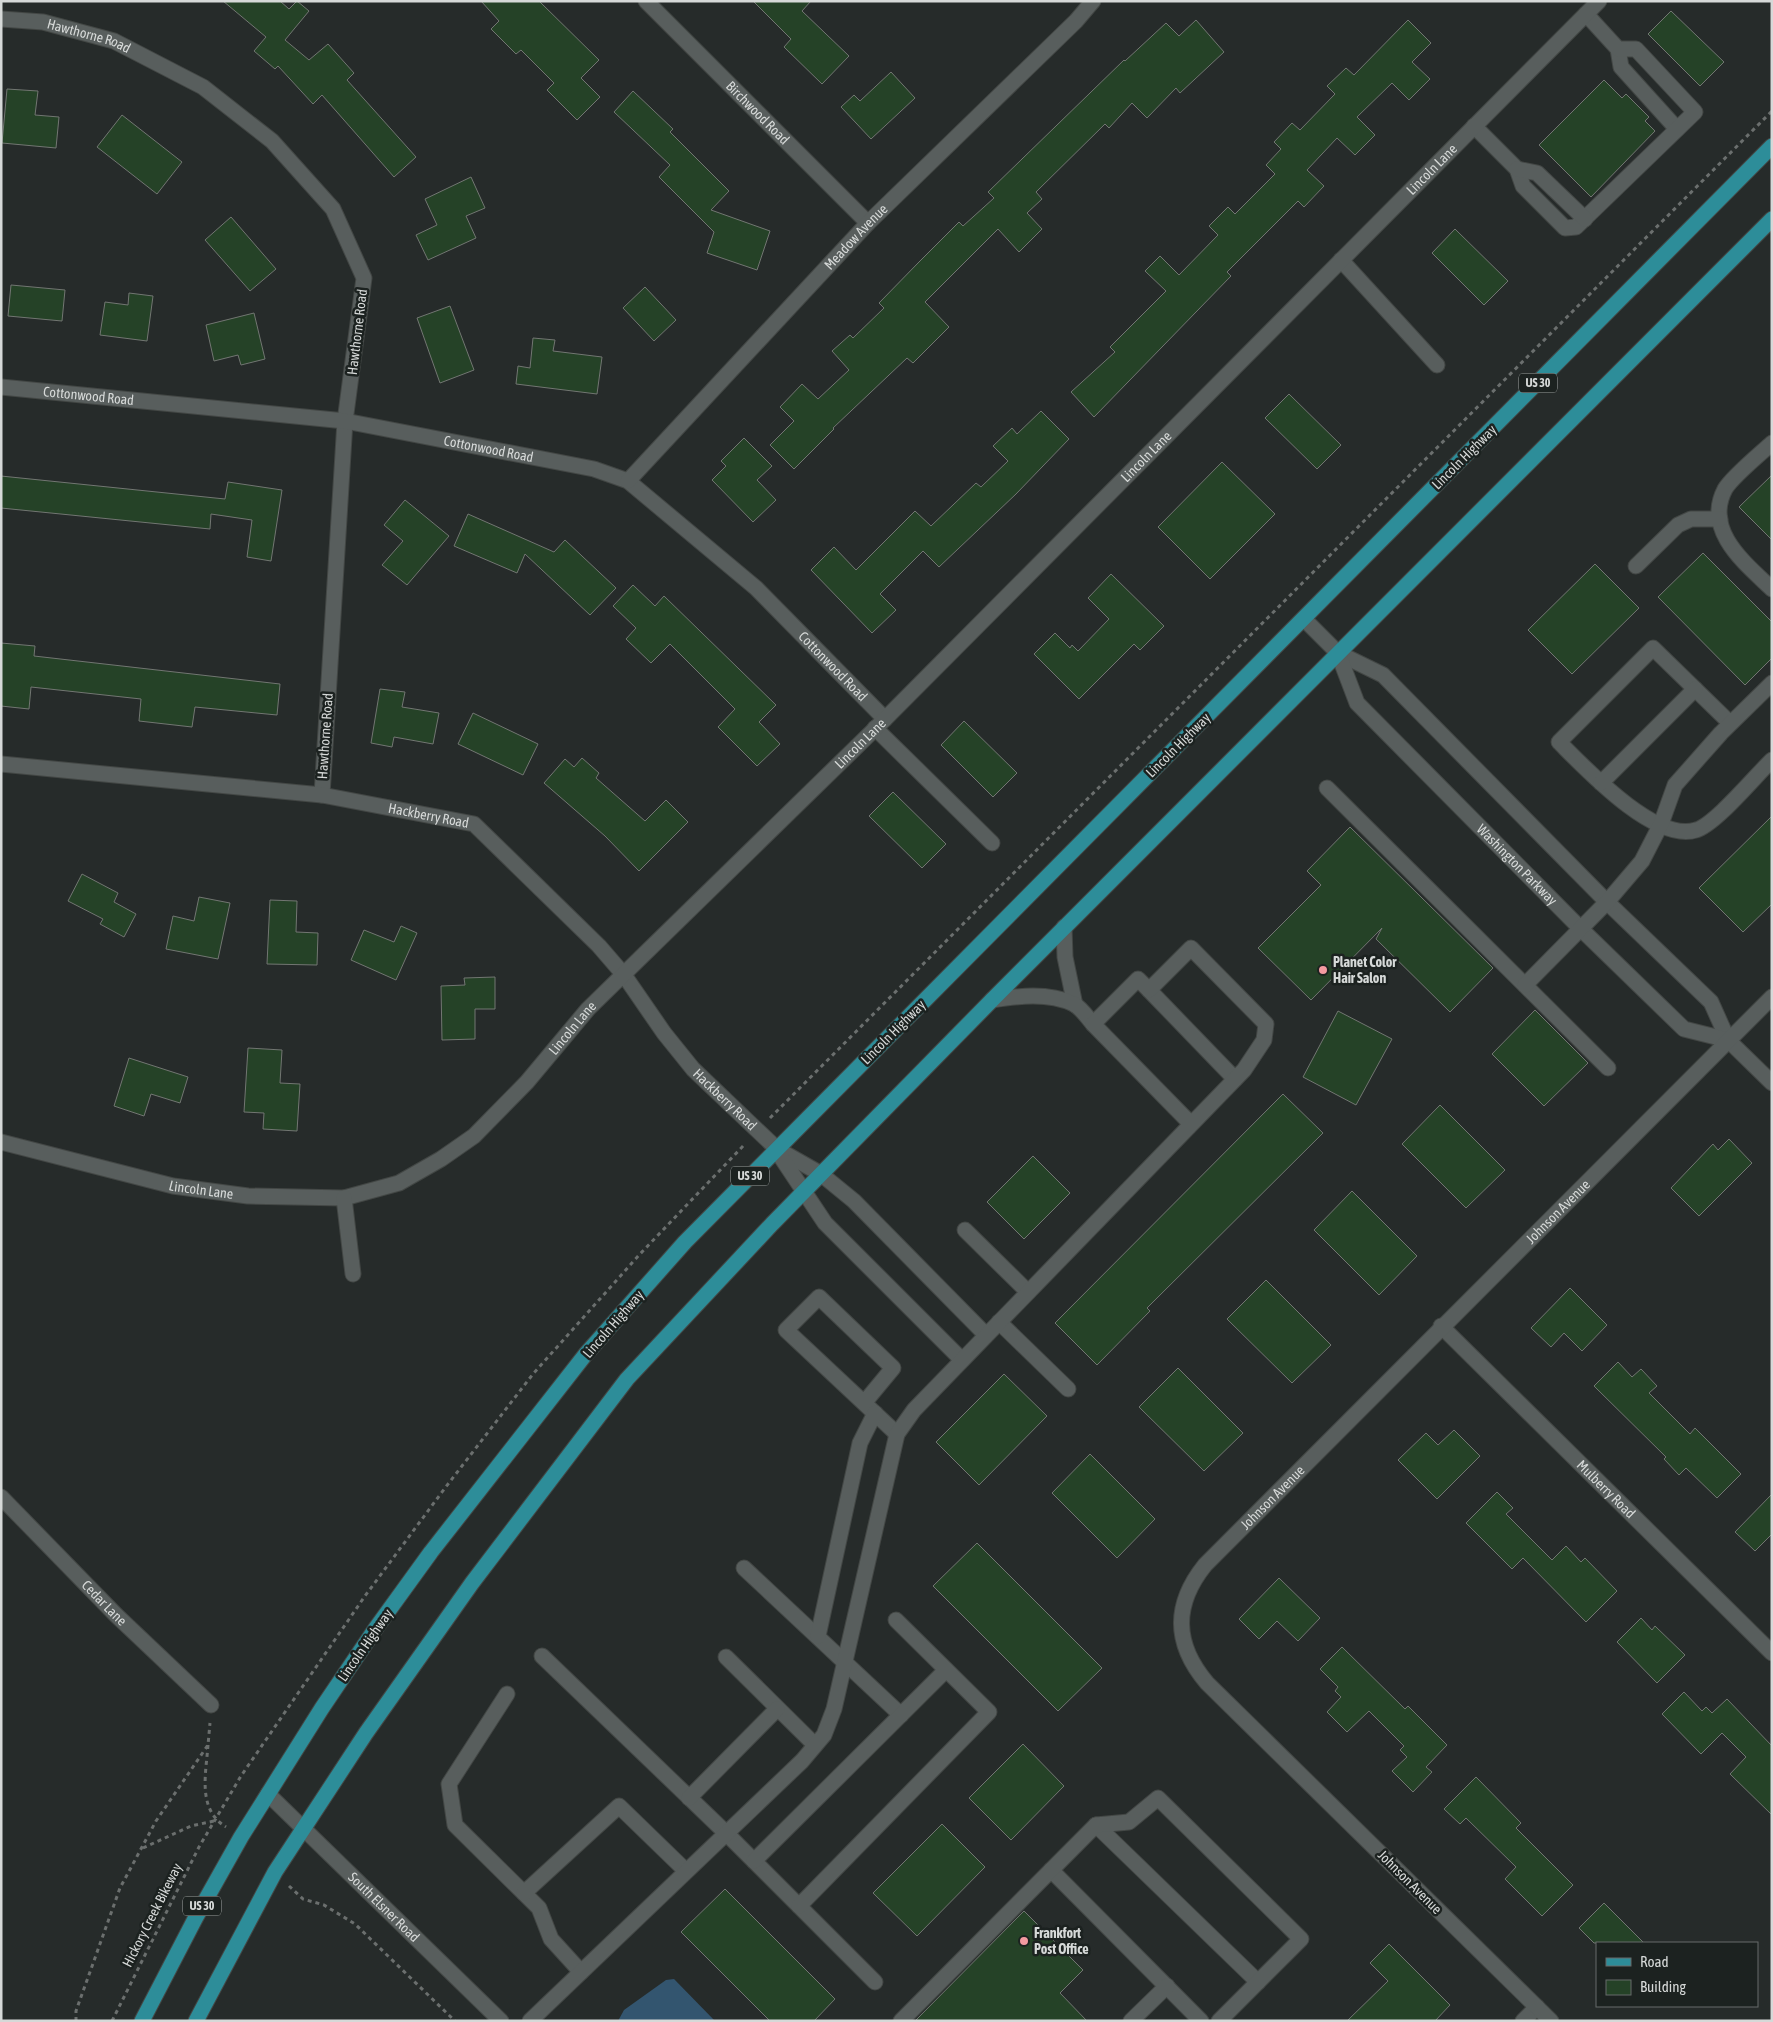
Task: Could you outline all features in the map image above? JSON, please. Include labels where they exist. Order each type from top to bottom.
[{"type":"main road","name":"Lincoln Highway","points":[[142,2021],[196,1917],[268,1794],[376,1628],[431,1552],[586,1355],[685,1242],[776,1149],[1772,146]]},
{"type":"main road","points":[[196,2021],[275,1872],[417,1658],[627,1380],[821,1174],[992,1000],[1772,219]]},
{"type":"street","name":"Birchwood Road","points":[[646,1],[868,223]]},
{"type":"street","name":"Meadow Avenue","points":[[628,481],[868,223],[1076,21],[1093,1]]},
{"type":"street","name":"Lincoln Lane","points":[[1,1142],[173,1186],[248,1196],[344,1198],[399,1183],[441,1159],[474,1136],[527,1082],[588,1009],[880,723],[1599,1]]},
{"type":"street","points":[[1586,14],[1618,49],[1621,67],[1678,129]]},
{"type":"street","name":"Hawthorne Road","points":[[1,19],[43,22],[114,41],[203,87],[272,141],[333,209],[364,278],[345,421],[322,795]]},
{"type":"street","points":[[1474,126],[1517,169],[1523,186],[1565,228],[1576,227],[1695,112],[1636,49],[1618,49]]},
{"type":"street","points":[[1517,169],[1537,173],[1585,219]]},
{"type":"street","points":[[1341,260],[1437,364]]},
{"type":"street","name":"Cottonwood Road","points":[[1,387],[345,421],[594,469],[628,481],[756,588],[992,843]]},
{"type":"street","points":[[1772,443],[1726,489],[1719,512],[1722,531],[1733,550],[1772,589]]},
{"type":"street","points":[[1636,566],[1678,525],[1691,519],[1720,519]]},
{"type":"street","name":"Washington Parkway","points":[[1304,619],[1338,654],[1383,675],[1607,902],[1711,1002],[1728,1040],[1772,1083]]},
{"type":"street","points":[[1730,723],[1653,648],[1558,742],[1624,804],[1661,824],[1684,832],[1697,830],[1712,820],[1772,760]]},
{"type":"street","name":"Washington Parkway","points":[[1338,654],[1357,703],[1581,929],[1684,1029],[1728,1040]]},
{"type":"street","points":[[1525,985],[1607,902],[1642,861],[1661,824],[1675,785],[1730,723],[1772,683]]},
{"type":"street","points":[[1600,783],[1695,689]]},
{"type":"street","name":"Hackberry Road","points":[[1,764],[322,795],[474,824],[599,946],[624,975],[693,1069],[776,1149]]},
{"type":"street","points":[[1327,788],[1608,1068]]},
{"type":"street","points":[[1064,927],[1065,957],[1075,1005],[1191,1124]]},
{"type":"street","points":[[530,2021],[726,1833],[824,1735],[834,1709],[897,1434],[914,1410],[1236,1079],[1264,1040],[1266,1024],[1191,948],[1148,990]]},
{"type":"street","points":[[1093,1024],[1138,979],[1236,1079]]},
{"type":"street","points":[[992,1000],[1029,994],[1075,1005]]},
{"type":"street","name":"Johnson Avenue","points":[[1551,2021],[1207,1682],[1190,1659],[1182,1640],[1181,1622],[1185,1598],[1193,1581],[1205,1565],[1441,1326],[1772,997]]},
{"type":"street","points":[[776,1149],[821,1174],[854,1201],[986,1335]]},
{"type":"street","points":[[776,1149],[825,1223],[962,1360]]},
{"type":"street","points":[[344,1198],[353,1274]]},
{"type":"street","points":[[965,1230],[1028,1292]]},
{"type":"street","points":[[818,1636],[869,1408],[893,1368],[819,1297],[786,1330],[869,1408],[897,1434]]},
{"type":"street","points":[[1000,1322],[1068,1390]]},
{"type":"street","name":"Mulberry Road","points":[[1441,1326],[1772,1653]]},
{"type":"street","name":"Cedar Lane","points":[[1,1497],[116,1615],[211,1705]]},
{"type":"street","points":[[744,1568],[901,1715]]},
{"type":"street","points":[[799,1906],[989,1712],[896,1620]]},
{"type":"street","points":[[542,1656],[726,1833],[875,1982]]},
{"type":"street","points":[[726,1657],[815,1745]]},
{"type":"street","points":[[754,1861],[946,1670]]},
{"type":"street","points":[[507,1694],[449,1784],[455,1825],[539,1908],[551,1939],[581,1972]]},
{"type":"street","points":[[689,1798],[777,1709]]},
{"type":"street","name":"South Elsner Road","points":[[268,1794],[501,2021]]},
{"type":"street","points":[[902,2021],[1096,1825],[1129,1822],[1158,1798],[1301,1939],[1219,2021]]},
{"type":"street","points":[[524,1893],[619,1806],[686,1871]]},
{"type":"street","points":[[1096,1825],[1258,1982]]},
{"type":"street","points":[[1051,1870],[1201,2021]]},
{"type":"street","points":[[1131,2021],[1167,1986]]},
{"type":"street","points":[[1523,2021],[1537,2007]]},
{"type":"path","points":[[142,1848],[191,1826],[215,1820],[205,1800],[211,1705]]},
{"type":"path","points":[[76,2021],[76,2011],[120,1888],[156,1821],[208,1745]]},
{"type":"path","name":"Hickory Creek Bikeway","points":[[112,2021],[199,1847],[215,1820]]},
{"type":"path","points":[[303,1899],[324,1905],[355,1924],[455,2021]]},
{"type":"water","points":[[674,1979],[715,2021],[618,2021],[624,2010],[666,1980]]},
{"type":"building","points":[[223,1],[280,1],[289,9],[297,1],[309,11],[285,40],[309,60],[328,44],[354,73],[347,80],[416,157],[394,177],[322,95],[313,104],[278,66],[275,69],[254,51],[266,37]]},
{"type":"building","points":[[481,1],[539,1],[599,60],[581,78],[600,97],[577,120],[547,90],[554,83],[521,50],[516,54],[491,29],[499,21]]},
{"type":"building","points":[[753,1],[811,1],[802,11],[849,56],[822,84],[784,47],[791,39]]},
{"type":"building","points":[[1671,11],[1724,62],[1700,86],[1648,34]]},
{"type":"building","points":[[1196,20],[1224,52],[1180,93],[1176,88],[1147,118],[1132,103],[1109,128],[1105,124],[1036,192],[1042,199],[1027,213],[1042,229],[1019,252],[998,229],[925,302],[949,327],[913,363],[907,358],[833,428],[794,469],[770,445],[794,421],[780,407],[802,384],[818,399],[849,370],[832,351],[850,335],[853,338],[884,308],[879,303],[959,222],[963,226],[994,198],[988,192],[1124,60],[1166,23],[1179,36]]},
{"type":"building","points":[[1408,20],[1431,43],[1412,62],[1430,79],[1409,100],[1392,83],[1357,117],[1375,135],[1355,155],[1337,138],[1307,170],[1324,186],[1304,207],[1298,201],[1227,272],[1231,276],[1094,417],[1071,392],[1115,352],[1110,347],[1166,291],[1145,271],[1160,256],[1179,275],[1218,235],[1209,226],[1228,207],[1235,214],[1275,174],[1266,165],[1281,149],[1274,142],[1292,123],[1300,130],[1335,94],[1327,86],[1346,68],[1354,75]]},
{"type":"building","points":[[891,72],[915,98],[871,139],[841,107],[854,95],[860,101]]},
{"type":"building","points":[[1604,80],[1622,98],[1626,94],[1649,117],[1645,121],[1655,131],[1591,197],[1539,145]]},
{"type":"building","points":[[7,89],[38,91],[35,115],[59,117],[56,148],[2,143]]},
{"type":"building","points":[[633,91],[673,129],[670,132],[729,191],[711,210],[770,231],[757,270],[707,253],[714,232],[659,177],[670,165],[614,112]]},
{"type":"building","points":[[122,115],[182,162],[157,194],[97,147]]},
{"type":"building","points":[[471,177],[485,208],[466,216],[476,238],[428,260],[416,235],[437,225],[425,199]]},
{"type":"building","points":[[231,217],[276,269],[250,291],[205,240]]},
{"type":"building","points":[[1455,229],[1508,281],[1484,305],[1432,253]]},
{"type":"building","points":[[11,285],[65,290],[62,321],[8,316]]},
{"type":"building","points":[[645,287],[676,320],[654,341],[623,308]]},
{"type":"building","points":[[129,293],[153,296],[147,341],[100,335],[105,302],[128,305]]},
{"type":"building","points":[[450,306],[474,370],[440,383],[417,318]]},
{"type":"building","points":[[254,313],[265,359],[241,365],[238,355],[214,361],[206,325]]},
{"type":"building","points":[[533,338],[555,340],[553,351],[602,357],[597,394],[516,384],[518,366],[530,368]]},
{"type":"building","points":[[1289,394],[1341,445],[1317,469],[1265,418]]},
{"type":"building","points":[[1041,411],[1069,439],[1016,494],[939,567],[923,551],[880,594],[896,610],[872,633],[811,570],[834,547],[856,570],[915,511],[931,526],[976,483],[981,487],[1008,461],[993,446],[1012,428],[1017,434]]},
{"type":"building","points":[[744,438],[772,466],[757,480],[776,500],[753,522],[712,480],[726,466],[721,461]]},
{"type":"building","points":[[1222,462],[1275,514],[1210,579],[1158,527]]},
{"type":"building","points":[[1772,475],[1772,540],[1739,507]]},
{"type":"building","points":[[1,476],[225,499],[228,482],[282,490],[271,561],[247,557],[252,520],[211,514],[210,529],[1,508]]},
{"type":"building","points":[[405,500],[449,536],[407,585],[382,565],[403,541],[384,525]]},
{"type":"building","points":[[468,514],[554,552],[565,540],[616,588],[590,615],[525,554],[517,573],[454,546]]},
{"type":"building","points":[[1703,553],[1772,622],[1772,658],[1745,685],[1658,597]]},
{"type":"building","points":[[1595,564],[1639,608],[1572,674],[1528,630]]},
{"type":"building","points":[[1111,574],[1164,626],[1140,650],[1134,644],[1079,699],[1034,654],[1055,633],[1070,648],[1072,645],[1078,651],[1109,619],[1088,598]]},
{"type":"building","points":[[633,585],[655,606],[664,596],[776,705],[759,722],[780,744],[757,766],[718,727],[735,709],[670,644],[651,663],[626,639],[636,628],[613,606]]},
{"type":"building","points":[[1,643],[35,646],[34,656],[280,684],[277,715],[195,707],[192,727],[139,721],[141,699],[31,687],[29,709],[1,706]]},
{"type":"building","points":[[380,689],[405,692],[402,707],[439,713],[433,744],[394,737],[392,747],[371,743]]},
{"type":"building","points":[[473,713],[538,744],[523,775],[458,744]]},
{"type":"building","points":[[964,721],[1017,773],[993,797],[941,745]]},
{"type":"building","points":[[582,758],[599,773],[596,778],[645,821],[666,800],[688,822],[639,871],[605,836],[544,783],[565,759],[574,767]]},
{"type":"building","points":[[893,792],[946,844],[922,868],[869,816]]},
{"type":"building","points":[[1772,816],[1772,904],[1743,932],[1699,888]]},
{"type":"building","points":[[1350,827],[1493,968],[1450,1012],[1376,939],[1382,928],[1311,1000],[1258,948],[1321,885],[1307,871]]},
{"type":"building","points":[[82,874],[118,893],[114,902],[136,914],[124,937],[100,924],[103,919],[68,901]]},
{"type":"building","points":[[199,897],[230,903],[218,959],[166,949],[173,916],[194,921]]},
{"type":"building","points":[[270,900],[297,901],[296,932],[318,933],[317,965],[267,964]]},
{"type":"building","points":[[401,926],[417,933],[396,980],[351,960],[364,930],[394,942]]},
{"type":"building","points":[[495,977],[495,1009],[475,1009],[475,1039],[442,1040],[441,986],[465,985],[464,978]]},
{"type":"building","points":[[1535,1010],[1588,1063],[1544,1106],[1492,1054]]},
{"type":"building","points":[[1338,1011],[1392,1039],[1356,1105],[1303,1077]]},
{"type":"building","points":[[248,1048],[282,1050],[280,1083],[300,1084],[297,1131],[263,1129],[264,1113],[244,1112]]},
{"type":"building","points":[[129,1058],[188,1077],[180,1103],[151,1094],[144,1116],[114,1106]]},
{"type":"building","points":[[1283,1094],[1323,1133],[1147,1308],[1150,1311],[1097,1365],[1055,1323]]},
{"type":"building","points":[[1440,1105],[1505,1170],[1466,1208],[1402,1144]]},
{"type":"building","points":[[1729,1139],[1752,1163],[1699,1216],[1671,1188],[1713,1144],[1718,1150]]},
{"type":"building","points":[[1033,1156],[1070,1193],[1024,1239],[987,1202]]},
{"type":"building","points":[[1352,1191],[1417,1256],[1379,1295],[1314,1230]]},
{"type":"building","points":[[1266,1280],[1331,1345],[1292,1383],[1227,1319]]},
{"type":"building","points":[[1570,1288],[1607,1325],[1582,1351],[1564,1333],[1551,1347],[1531,1328]]},
{"type":"building","points":[[1618,1362],[1632,1377],[1641,1369],[1657,1386],[1649,1393],[1690,1434],[1695,1428],[1741,1474],[1717,1498],[1686,1468],[1679,1475],[1664,1459],[1666,1457],[1594,1386]]},
{"type":"building","points":[[1178,1368],[1243,1433],[1204,1471],[1139,1407]]},
{"type":"building","points":[[1004,1374],[1047,1416],[979,1485],[936,1442]]},
{"type":"building","points":[[1454,1430],[1480,1456],[1437,1499],[1398,1460],[1426,1433],[1438,1445]]},
{"type":"building","points":[[1090,1454],[1155,1519],[1117,1558],[1052,1493]]},
{"type":"building","points":[[1497,1492],[1513,1508],[1506,1514],[1552,1560],[1566,1546],[1581,1562],[1585,1558],[1617,1591],[1586,1622],[1523,1558],[1512,1569],[1466,1523]]},
{"type":"building","points":[[1772,1494],[1772,1534],[1755,1551],[1735,1532]]},
{"type":"building","points":[[977,1543],[1102,1668],[1058,1711],[933,1586]]},
{"type":"building","points":[[1279,1578],[1320,1618],[1298,1641],[1277,1621],[1259,1639],[1239,1619]]},
{"type":"building","points":[[1641,1618],[1652,1630],[1655,1626],[1685,1655],[1657,1683],[1617,1642]]},
{"type":"building","points":[[1342,1647],[1405,1709],[1408,1706],[1447,1745],[1426,1767],[1432,1772],[1413,1792],[1392,1771],[1407,1757],[1400,1750],[1404,1746],[1369,1711],[1347,1732],[1327,1712],[1341,1697],[1335,1691],[1338,1687],[1320,1669]]},
{"type":"building","points":[[1684,1692],[1702,1711],[1706,1707],[1712,1713],[1727,1699],[1772,1746],[1772,1815],[1730,1774],[1746,1757],[1722,1733],[1701,1754],[1662,1714]]},
{"type":"building","points":[[1023,1744],[1064,1786],[1011,1840],[969,1798]]},
{"type":"building","points":[[1476,1777],[1521,1823],[1516,1828],[1573,1885],[1542,1916],[1505,1879],[1516,1867],[1466,1818],[1460,1824],[1444,1809]]},
{"type":"building","points":[[942,1824],[985,1867],[917,1936],[873,1893]]},
{"type":"building","points":[[725,1889],[835,1999],[814,2021],[770,2021],[681,1932]]},
{"type":"building","points":[[1604,1903],[1643,1942],[1594,1943],[1579,1928]]},
{"type":"building","name":"Frankfort Post Office","points":[[1024,1911],[1083,1970],[1060,1993],[1087,2021],[915,2021]]},
{"type":"building","points":[[1389,1944],[1450,2005],[1435,2021],[1347,2021],[1388,1981],[1370,1963]]},
{"type":"place","name":"Planet Color Hair Salon","points":[[1323,970]]},
{"type":"place","name":"Frankfort Post Office","points":[[1024,1941]]}]
